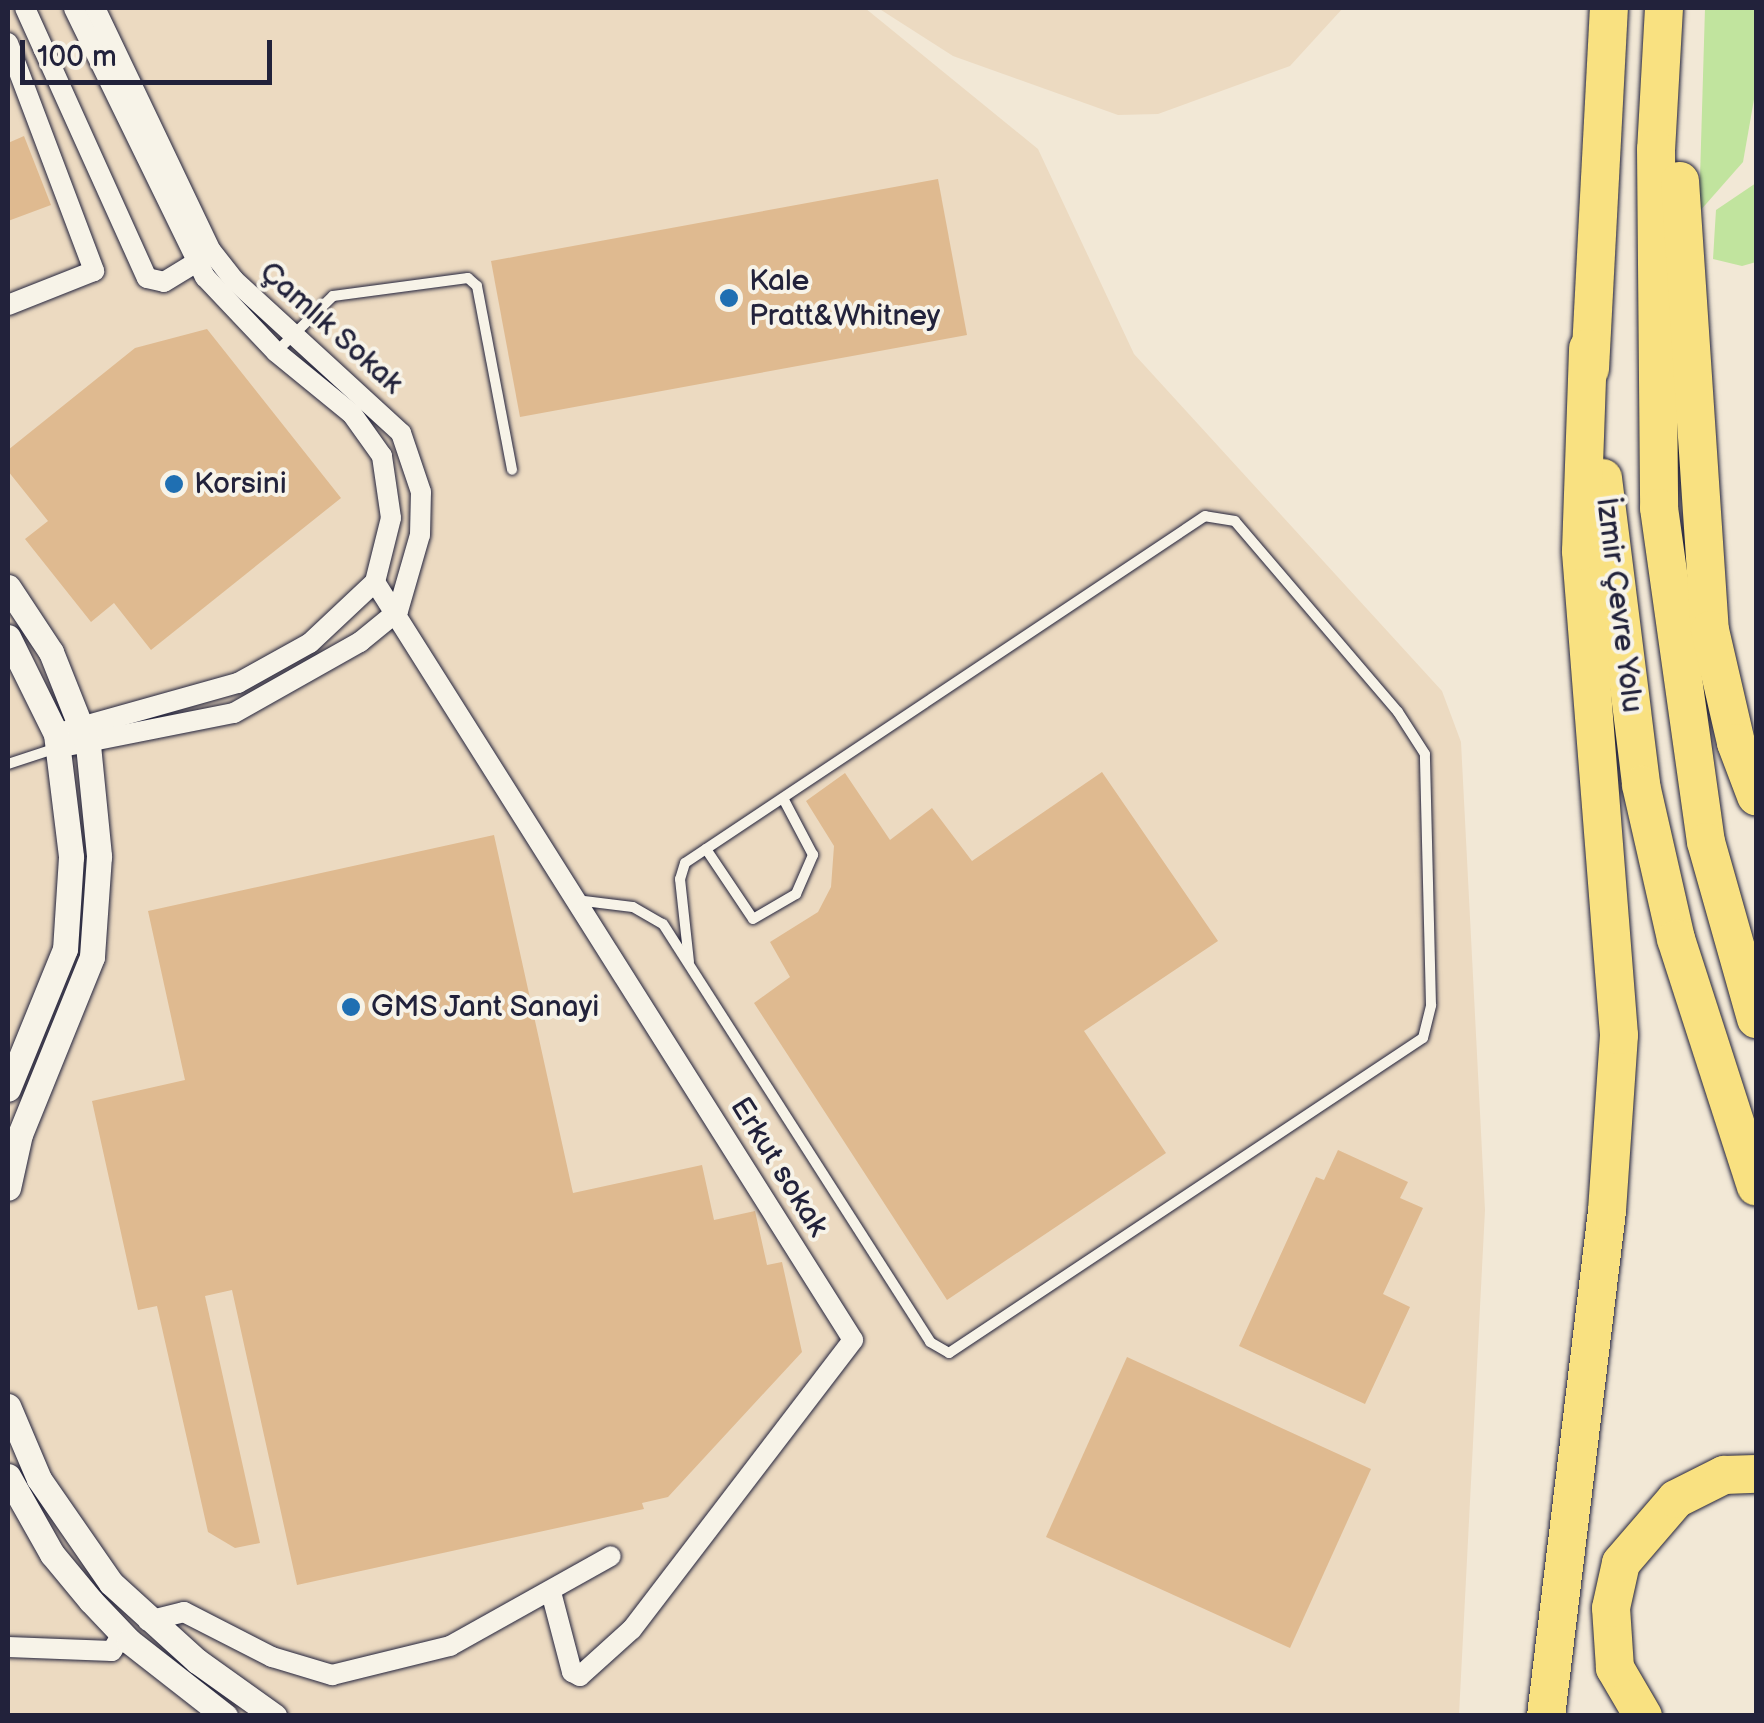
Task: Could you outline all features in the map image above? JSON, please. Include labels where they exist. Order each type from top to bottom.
[{"type":"highway","name":"İzmir Çevre Yolu","points":[[1608,8],[1588,348],[1641,784],[1676,939],[1756,1186]]},
{"type":"highway","name":"İzmir Çevre Yolu","points":[[1664,8],[1656,168],[1660,508],[1706,842],[1756,1019]]},
{"type":"highway","points":[[1674,8],[1686,338],[1708,612],[1736,743],[1756,796]]},
{"type":"highway","points":[[1546,1716],[1606,1212],[1619,1035],[1582,551],[1588,348]]},
{"type":"highway","points":[[1643,1716],[1616,1668],[1611,1608],[1621,1563],[1676,1499],[1724,1475],[1756,1474]]},
{"type":"street","points":[[25,8],[147,278],[164,282],[204,258]]},
{"type":"street","name":"Çamlık Sokak","points":[[74,8],[204,258],[276,352],[352,414],[382,456],[391,518],[375,582]]},
{"type":"street","name":"Çamlık Sokak","points":[[95,8],[204,258],[380,409],[415,462],[420,534],[398,611]]},
{"type":"street","points":[[8,43],[94,271],[8,305]]},
{"type":"street","points":[[85,737],[238,683],[310,643],[375,582]]},
{"type":"street","name":"Erkut sokak","points":[[375,582],[398,611],[853,1340],[645,1614],[580,1676],[572,1672],[552,1592]]},
{"type":"street","points":[[8,587],[52,652],[85,737],[99,856],[92,956],[20,1134],[8,1188]]},
{"type":"street","points":[[56,741],[234,713],[360,642],[398,611]]},
{"type":"street","points":[[8,636],[56,741],[71,857],[64,949],[8,1089]]},
{"type":"street","points":[[8,1406],[74,1538],[148,1621],[274,1716]]},
{"type":"street","points":[[8,1476],[52,1554],[122,1634],[225,1716]]},
{"type":"street","points":[[148,1621],[184,1612],[272,1657],[332,1675],[450,1646],[611,1556]]},
{"type":"street","points":[[8,1647],[112,1651],[122,1634]]},
{"type":"lane","points":[[276,352],[292,332],[346,292],[468,278],[478,286],[512,470]]},
{"type":"lane","points":[[575,900],[644,912],[663,924],[930,1342],[943,1353],[1427,1033],[1425,754],[1398,712],[1230,520],[1196,518],[706,850],[680,872],[690,962]]},
{"type":"lane","points":[[8,764],[56,741]]},
{"type":"lane","points":[[706,850],[753,919],[796,894],[813,855],[783,798]]},
{"type":"shaded area","points":[[8,8],[865,8],[1038,149],[1134,354],[1442,691],[1461,742],[1485,1210],[1459,1715],[8,1716]]},
{"type":"shaded area","points":[[878,8],[1343,8],[1290,66],[1158,114],[1118,115],[953,56]]},
{"type":"green space","points":[[1705,8],[1756,8],[1756,88],[1743,162],[1699,212]]},
{"type":"green space","points":[[1756,183],[1756,262],[1742,266],[1713,259],[1716,210]]},
{"type":"building","points":[[24,136],[51,205],[8,221],[8,143]]},
{"type":"building","name":"Kale Pratt&Whitney","points":[[938,179],[967,335],[520,417],[491,261]]},
{"type":"building","name":"Korsini","points":[[207,329],[341,498],[151,650],[114,603],[91,622],[25,539],[48,521],[8,471],[8,450],[135,348]]},
{"type":"building","points":[[1102,772],[1218,941],[1084,1031],[1166,1153],[947,1300],[754,1003],[790,977],[770,942],[818,912],[831,887],[834,846],[806,801],[845,773],[890,840],[932,808],[972,861]]},
{"type":"building","points":[[494,835],[573,1193],[702,1165],[714,1220],[755,1211],[767,1265],[782,1262],[802,1352],[668,1497],[642,1503],[644,1509],[297,1585],[232,1290],[205,1296],[260,1543],[235,1548],[208,1532],[157,1306],[138,1310],[92,1101],[185,1080],[148,911]]},
{"type":"building","points":[[1338,1150],[1408,1182],[1400,1198],[1423,1208],[1383,1294],[1410,1307],[1365,1404],[1239,1346],[1316,1177],[1324,1180]]},
{"type":"building","points":[[1127,1357],[1371,1469],[1290,1648],[1046,1537]]},
{"type":"place","name":"Kale Pratt&Whitney","points":[[729,298]]},
{"type":"place","name":"Korsini","points":[[174,484]]},
{"type":"place","name":"GMS Jant Sanayi","points":[[351,1007]]}]
